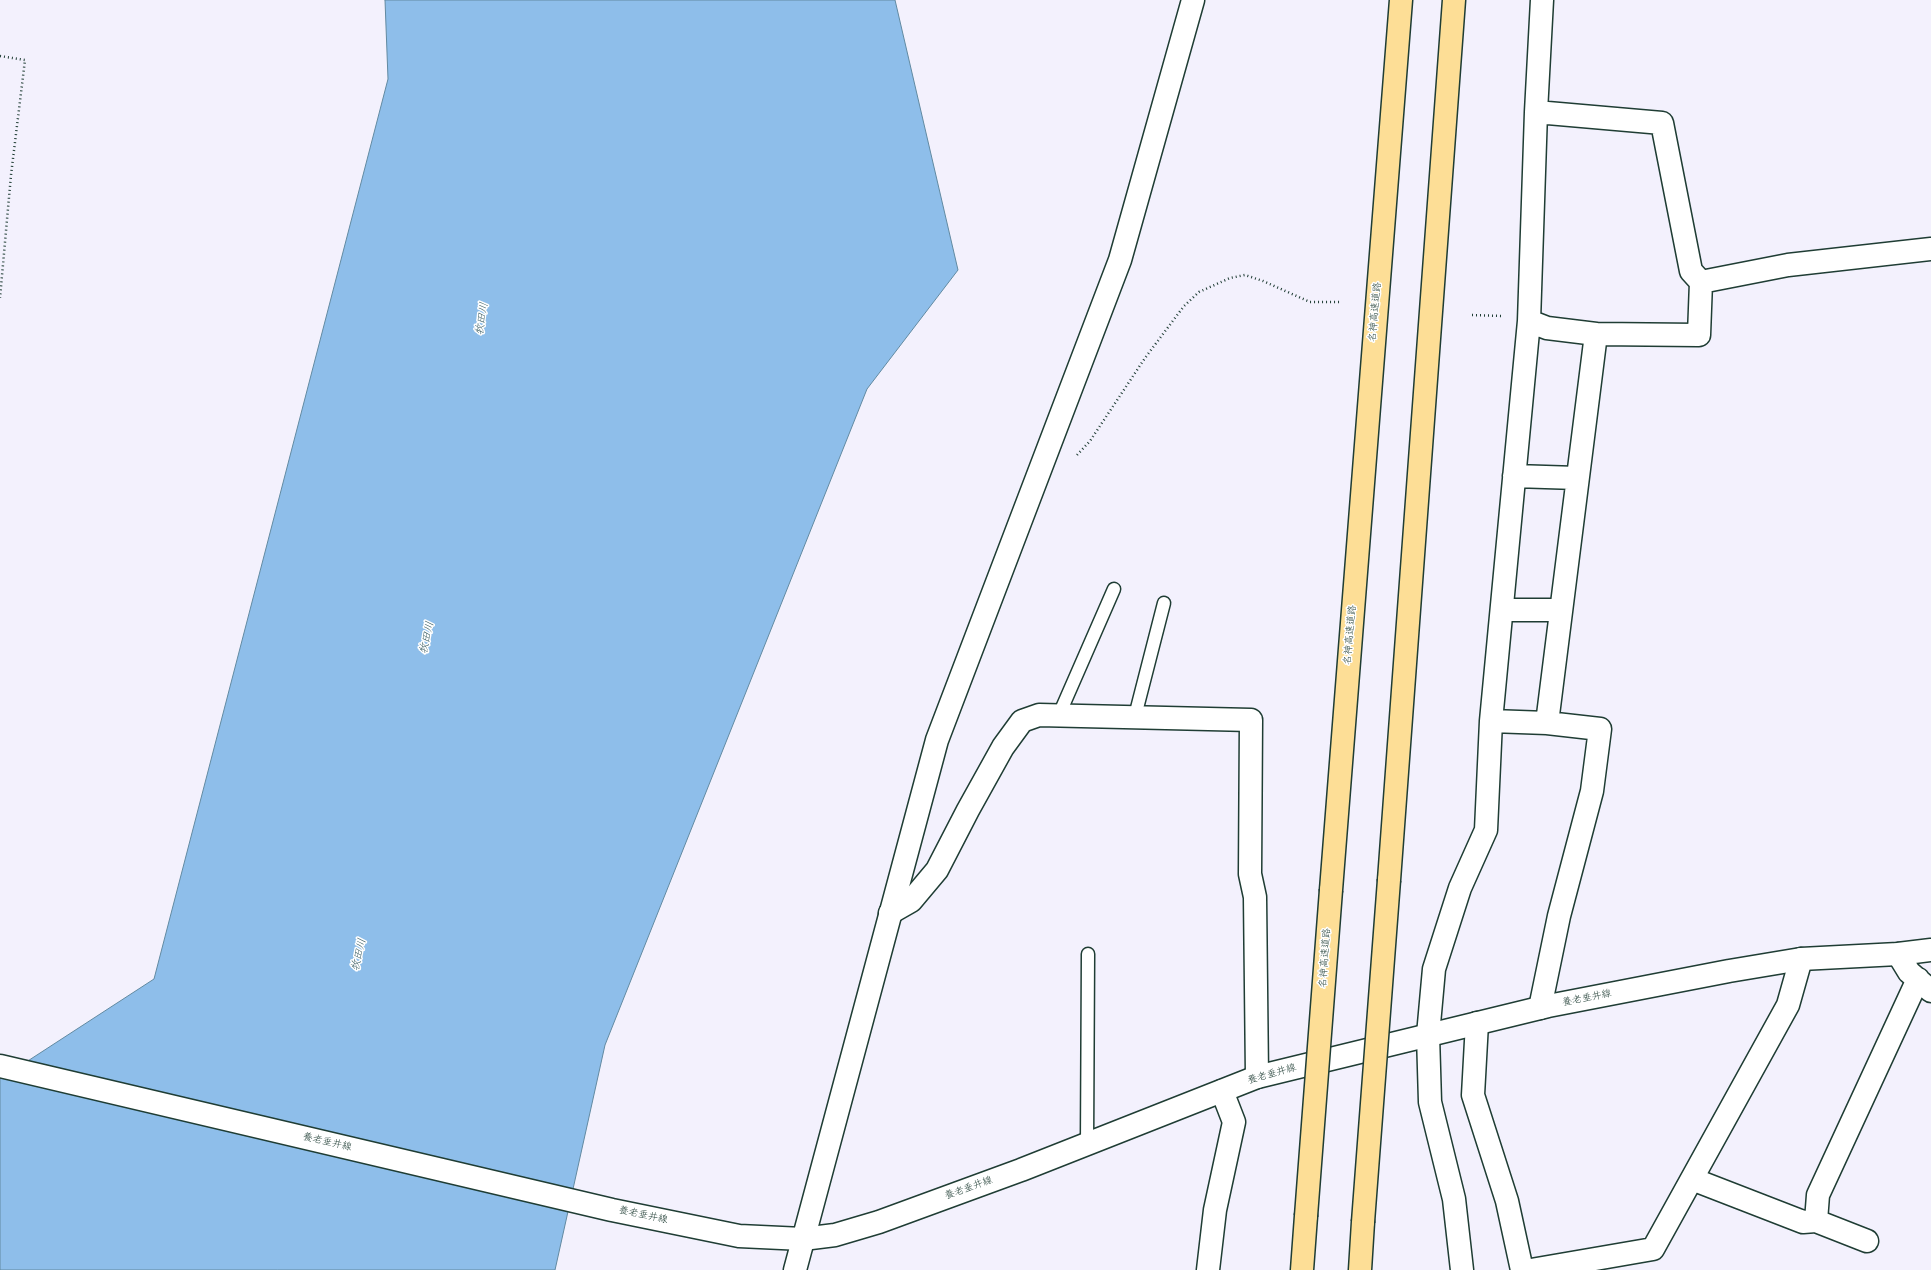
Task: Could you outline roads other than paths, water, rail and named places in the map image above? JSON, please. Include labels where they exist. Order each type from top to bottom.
[{"type":"highway","name":"名神高速道路","points":[[1302,1270],[1401,0]]},
{"type":"highway","points":[[1360,1270],[1454,0]]},
{"type":"street","points":[[795,1270],[937,740],[1120,260],[1193,0]]},
{"type":"street","points":[[1462,1270],[1454,1199],[1430,1102],[1428,1035],[1434,969],[1460,888],[1486,830],[1491,722],[1529,321],[1536,112],[1542,0]]},
{"type":"street","points":[[1529,321],[1547,328],[1596,334],[1699,335],[1701,282],[1691,271],[1662,123],[1536,112]]},
{"type":"street","points":[[1701,282],[1788,266],[1931,249]]},
{"type":"street","points":[[1547,723],[1560,610],[1596,334]]},
{"type":"street","points":[[1514,476],[1577,478]]},
{"type":"street","points":[[1502,610],[1560,610]]},
{"type":"street","points":[[890,913],[911,901],[937,870],[1000,753],[1022,721],[1039,715],[1135,716],[1251,720],[1250,874],[1255,897],[1256,1077]]},
{"type":"street","points":[[1491,722],[1547,723],[1600,729],[1592,791],[1559,916],[1540,1008]]},
{"type":"street","name":"養老垂井線","points":[[0,1066],[612,1210],[739,1236],[803,1239],[835,1235],[879,1222],[1087,1144],[1256,1077],[1540,1008],[1729,971],[1801,959],[1898,954],[1931,950]]},
{"type":"street","points":[[1816,1221],[1818,1195],[1924,985],[1909,972],[1898,954]]},
{"type":"street","points":[[1531,1270],[1653,1249],[1788,1005],[1801,959]]},
{"type":"street","points":[[1476,1023],[1472,1095],[1507,1201],[1522,1270]]},
{"type":"street","points":[[1208,1270],[1215,1210],[1234,1122],[1222,1090]]},
{"type":"street","points":[[1692,1179],[1803,1222],[1816,1221],[1867,1241]]},
{"type":"lane","points":[[1062,715],[1062,708],[1114,589]]},
{"type":"lane","points":[[1135,716],[1164,603]]},
{"type":"lane","points":[[1087,1144],[1088,954]]},
{"type":"water","name":"牧田川","points":[[385,0],[895,0],[958,270],[867,389],[605,1045],[555,1270],[0,1270],[0,1079],[154,979],[388,79]]}]
